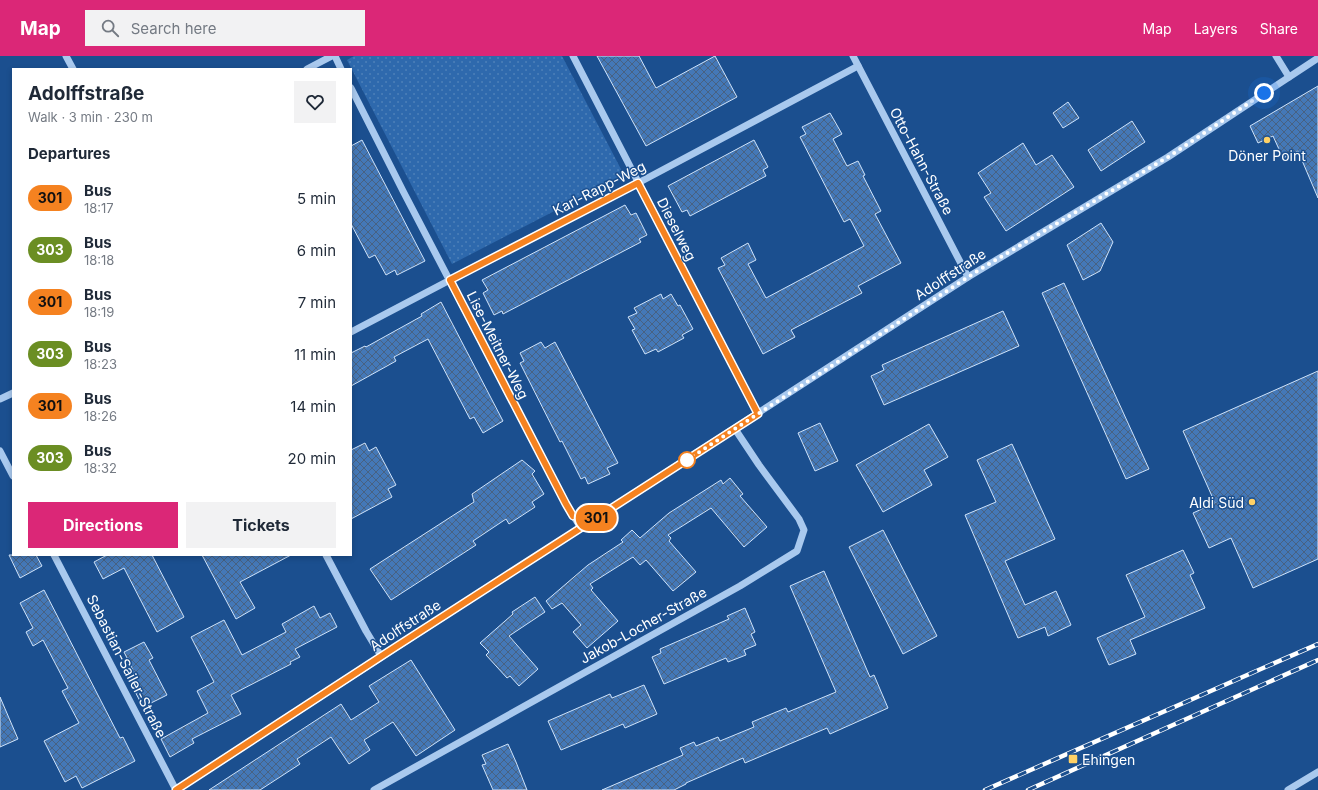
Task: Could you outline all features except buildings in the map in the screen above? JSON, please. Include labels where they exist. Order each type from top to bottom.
[{"type":"street","points":[[66,56],[72,68]]},
{"type":"street","points":[[309,68],[333,56],[341,68]]},
{"type":"street","name":"Dieselweg","points":[[573,56],[758,414]]},
{"type":"street","name":"Otto-Hahn-Straße","points":[[853,56],[968,277]]},
{"type":"street","points":[[1276,56],[1289,77]]},
{"type":"street","name":"Adolffstraße","points":[[176,790],[968,277],[1168,157],[1318,58]]},
{"type":"street","name":"Karl-Rapp-Weg","points":[[352,331],[638,183],[858,66]]},
{"type":"street","name":"Lise-Meitner-Weg","points":[[352,90],[566,504],[581,528]]},
{"type":"street","points":[[0,399],[12,393]]},
{"type":"street","name":"Jakob-Locher-Straße","points":[[374,790],[740,586],[797,551],[804,530],[799,519],[759,466],[735,429]]},
{"type":"street","points":[[0,451],[12,474]]},
{"type":"street","name":"Sebastian-Sailer-Straße","points":[[55,556],[176,790]]},
{"type":"street","points":[[327,556],[366,631],[381,656]]},
{"type":"street","points":[[1288,790],[1318,772]]},
{"type":"shaded area","points":[[354,56],[562,56],[624,175],[452,264],[347,60]]},
{"type":"railway","points":[[985,790],[1318,644]]},
{"type":"railway","points":[[1028,790],[1318,660]]},
{"type":"bus line","name":"301","points":[[176,790],[758,414],[638,183],[450,280],[573,516]]},
{"type":"place","name":"Döner Point","points":[[1267,140]]},
{"type":"place","name":"Aldi Süd","points":[[1252,502]]},
{"type":"place","name":"Ehingen","points":[[1073,759]]},
{"type":"route","points":[[687,460],[684,462],[979,270],[1168,157],[1264,93]]}]
